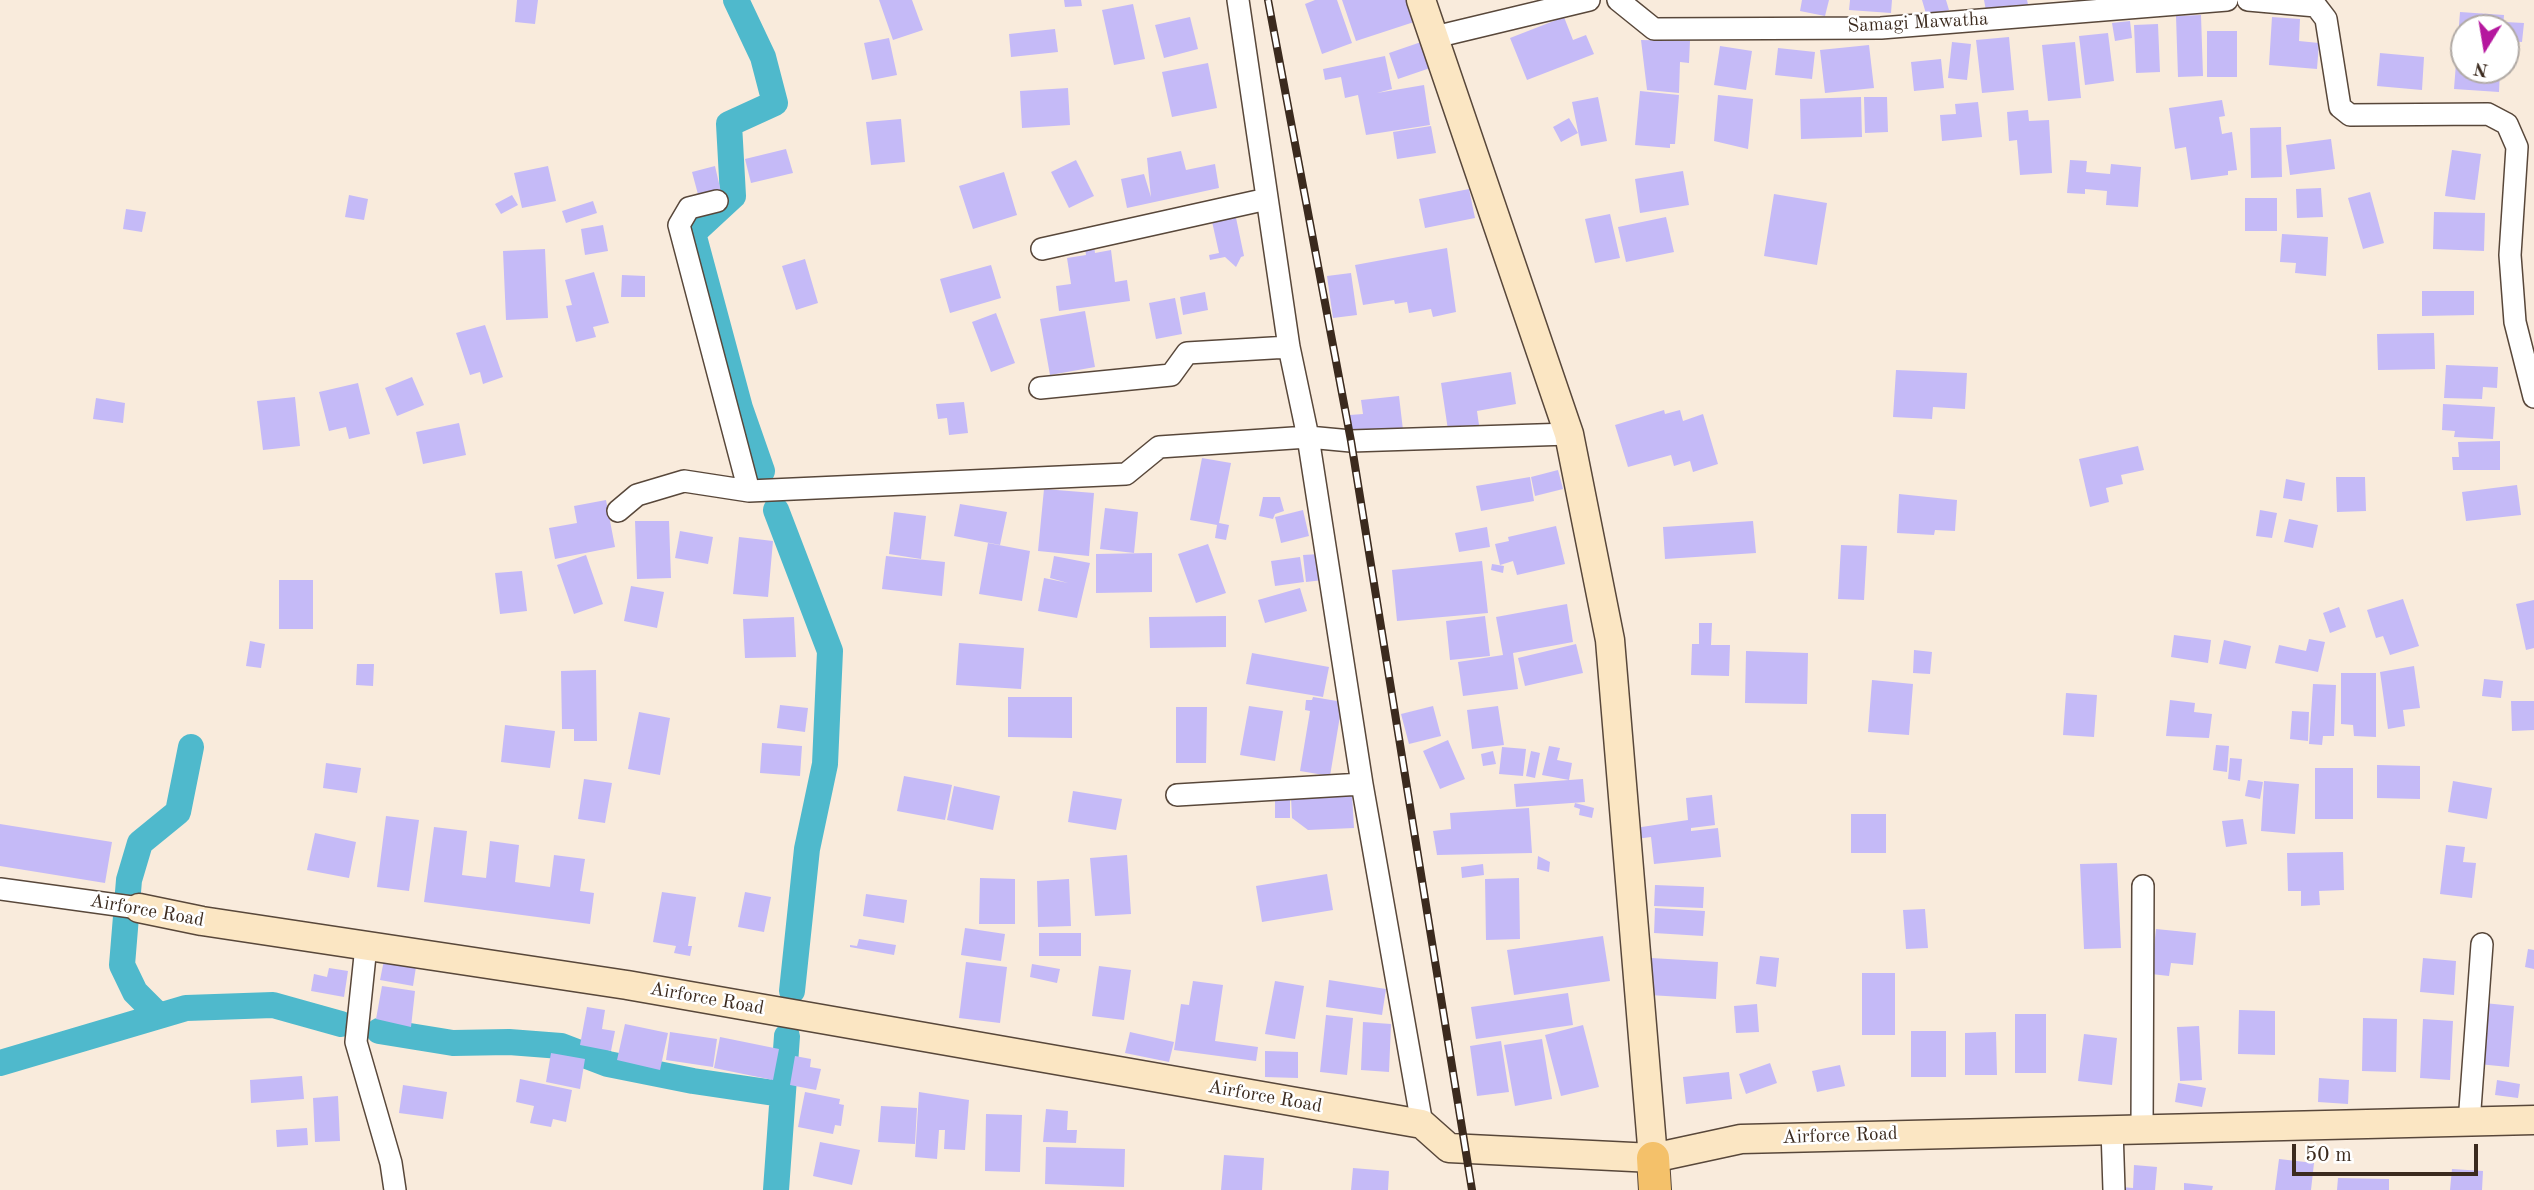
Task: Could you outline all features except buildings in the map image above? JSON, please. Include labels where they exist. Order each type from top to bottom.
[{"type":"main road","points":[[1653,1158],[1655,1190]]},
{"type":"street","points":[[1238,0],[1289,347],[1308,437],[1362,784],[1422,1124]]},
{"type":"street","points":[[1421,0],[1569,435],[1610,640],[1653,1158]]},
{"type":"street","points":[[1435,37],[1589,0]]},
{"type":"street","name":"Samagi Mawatha","points":[[1618,0],[1654,29],[1881,28],[2227,0]]},
{"type":"street","points":[[2248,0],[2316,6],[2326,19],[2340,107],[2350,115],[2488,114],[2507,124],[2517,147],[2510,255],[2515,322],[2534,397]]},
{"type":"street","points":[[1042,249],[1267,199]]},
{"type":"street","points":[[717,201],[689,208],[679,225],[749,491]]},
{"type":"street","points":[[1040,388],[1171,375],[1187,353],[1289,347]]},
{"type":"street","points":[[618,511],[637,495],[684,481],[749,491],[1126,474],[1159,447],[1308,437],[1352,441],[1569,435]]},
{"type":"street","points":[[1177,795],[1362,784]]},
{"type":"street","points":[[2142,1129],[2143,886]]},
{"type":"street","name":"Airforce Road","points":[[0,889],[139,908],[366,946],[627,985],[1422,1124],[1449,1148],[1653,1158],[1741,1139],[2534,1120]]},
{"type":"street","points":[[2469,1123],[2482,944]]},
{"type":"street","points":[[366,946],[356,1042],[391,1163],[395,1190]]},
{"type":"street","points":[[2112,1129],[2114,1190]]},
{"type":"waterway","points":[[736,0],[763,57],[775,103],[729,124],[733,196],[693,233],[740,408],[762,471]]},
{"type":"waterway","points":[[776,510],[830,651],[825,764],[807,849],[792,991]]},
{"type":"waterway","points":[[158,1015],[135,992],[122,965],[129,880],[140,843],[178,812],[191,747]]},
{"type":"waterway","points":[[0,1063],[186,1008],[273,1005],[341,1024]]},
{"type":"waterway","points":[[379,1031],[453,1043],[509,1042],[561,1046],[608,1064],[693,1081],[781,1094]]},
{"type":"waterway","points":[[776,1190],[787,1036]]},
{"type":"railway","points":[[1268,0],[1351,441],[1472,1190]]}]
